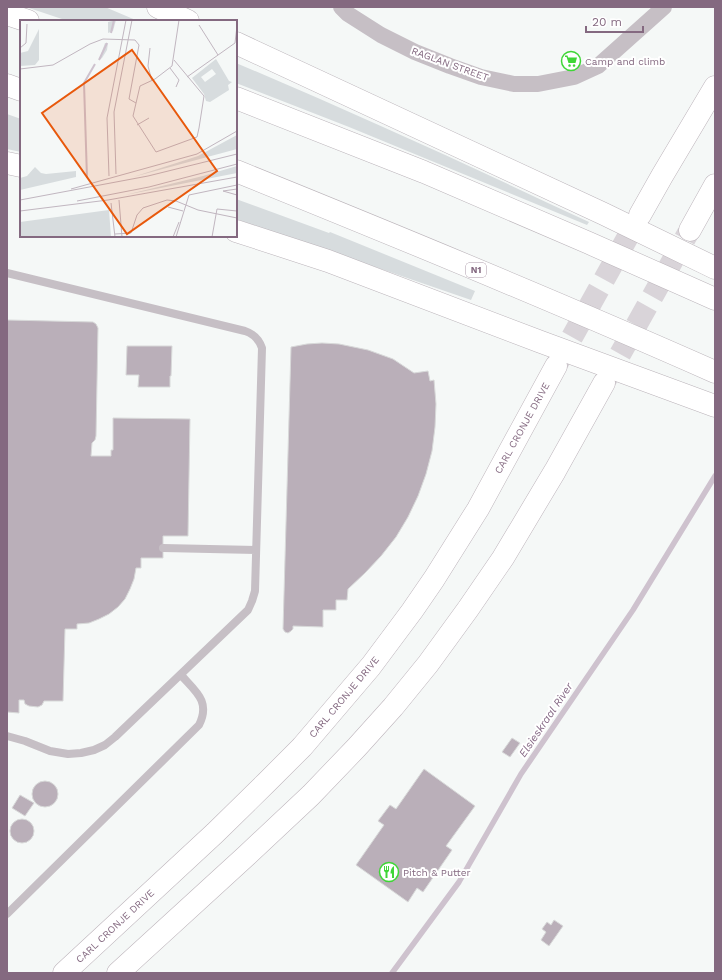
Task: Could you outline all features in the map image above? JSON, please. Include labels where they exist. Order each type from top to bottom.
[{"type":"main road","points":[[158,7],[186,20]]},
{"type":"main road","points":[[7,14],[25,20]]},
{"type":"main road","points":[[237,43],[604,214],[715,268]]},
{"type":"main road","points":[[7,85],[20,90]]},
{"type":"main road","points":[[640,215],[715,87]]},
{"type":"main road","points":[[237,98],[424,172],[715,299]]},
{"type":"main road","points":[[7,163],[20,166]]},
{"type":"main road","name":"N1","points":[[237,171],[392,234],[715,372]]},
{"type":"main road","points":[[690,230],[715,185]]},
{"type":"main road","points":[[237,231],[328,261],[534,340],[715,406]]},
{"type":"main road","name":"CARL CRONJE DRIVE","points":[[64,973],[215,833],[267,782],[302,747],[371,666],[412,611],[478,509],[556,366]]},
{"type":"main road","points":[[118,973],[311,795],[357,748],[393,707],[432,658],[503,558],[604,383]]},
{"type":"street","name":"RAGLAN STREET","points":[[341,7],[348,14],[381,35],[415,52],[450,66],[481,77],[514,84],[538,84],[574,77],[598,66],[664,7]]},
{"type":"lane","points":[[7,273],[251,333],[260,342],[262,348],[256,591],[248,610],[105,745],[94,750],[74,754],[59,753],[26,741],[7,738]]},
{"type":"lane","points":[[163,548],[256,550]]},
{"type":"lane","points":[[7,914],[199,725],[204,711],[202,700],[199,694],[180,675]]},
{"type":"shaded area","points":[[26,7],[105,7],[136,20],[65,20]]},
{"type":"shaded area","points":[[237,63],[325,101],[589,222],[587,225],[349,127],[237,83]]},
{"type":"shaded area","points":[[7,114],[20,119],[20,152],[7,149]]},
{"type":"shaded area","points":[[237,199],[329,233],[330,232],[475,291],[471,300],[237,219]]},
{"type":"building","points":[[7,320],[93,322],[96,324],[98,328],[96,436],[92,443],[91,456],[111,456],[111,450],[113,450],[113,418],[190,419],[188,536],[163,536],[163,558],[141,558],[141,568],[136,568],[130,589],[125,599],[118,607],[99,619],[89,623],[77,624],[77,629],[65,629],[63,701],[44,701],[42,705],[38,707],[29,706],[25,704],[24,700],[19,700],[19,713],[7,712]]},
{"type":"building","points":[[322,343],[339,344],[368,350],[393,359],[414,373],[428,371],[430,381],[434,380],[436,404],[435,427],[432,451],[426,474],[408,517],[396,537],[381,556],[348,589],[347,600],[336,600],[336,610],[323,610],[323,627],[293,626],[293,629],[288,633],[283,629],[291,347]]},
{"type":"building","points":[[127,346],[172,346],[170,387],[138,387],[139,375],[126,375]]},
{"type":"building","points":[[512,738],[520,743],[510,757],[502,752]]},
{"type":"building","points":[[424,769],[475,806],[446,846],[452,850],[423,892],[417,888],[408,902],[356,865],[384,825],[378,821],[390,805],[396,809]]},
{"type":"building","points":[[45,781],[54,785],[58,794],[54,803],[45,807],[36,803],[32,794],[36,785]]},
{"type":"building","points":[[20,795],[34,803],[25,816],[12,808]]},
{"type":"building","points":[[22,819],[31,822],[34,831],[31,840],[22,843],[13,840],[10,831],[13,822]]},
{"type":"building","points":[[554,920],[563,926],[549,946],[541,940],[546,932],[542,929],[547,922],[551,925]]},
{"type":"waterway","name":"Elsieskraal River","points":[[392,973],[459,882],[521,774],[633,610],[715,476]]},
{"type":"tunnel","points":[[556,366],[640,215]]},
{"type":"tunnel","points":[[604,383],[688,233]]},
{"type":"place","name":"Camp and climb","points":[[571,61]]},
{"type":"place","name":"Pitch & Putter","points":[[389,872]]}]
